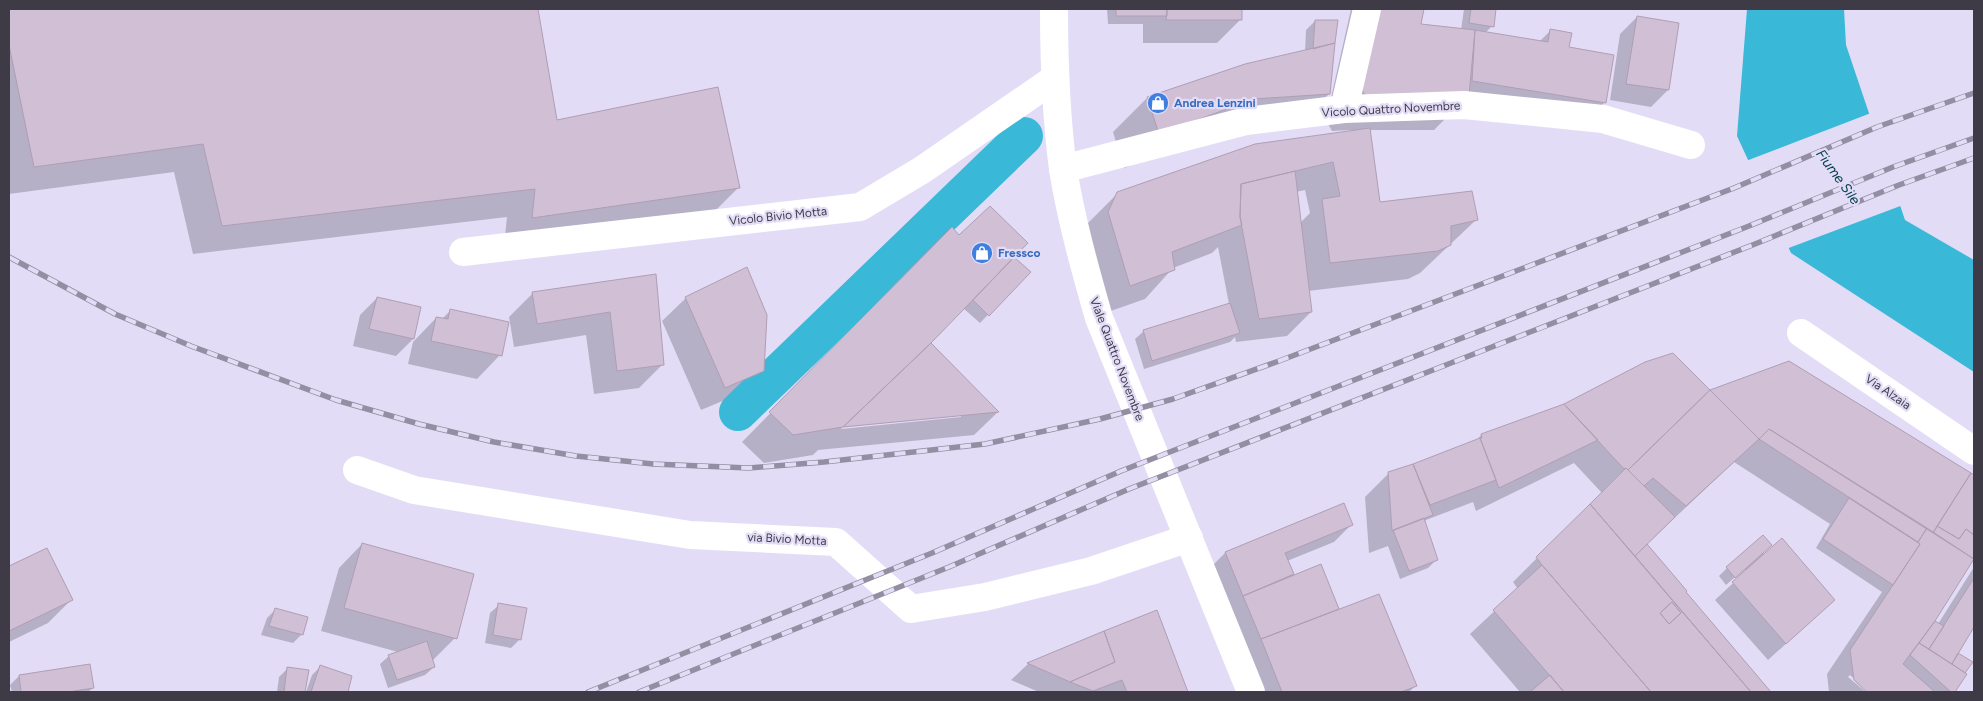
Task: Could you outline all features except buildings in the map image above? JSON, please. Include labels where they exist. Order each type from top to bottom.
[{"type":"street","name":"Viale Quattro Novembre","points":[[1054,9],[1054,79],[1063,169],[1084,265],[1099,318],[1252,692]]},
{"type":"street","points":[[1344,109],[1367,9]]},
{"type":"street","name":"Vicolo Bivio Motta","points":[[463,252],[860,207],[922,170],[1054,79]]},
{"type":"street","name":"Vicolo Quattro Novembre","points":[[1063,169],[1246,121],[1344,109],[1464,105],[1603,119],[1691,145]]},
{"type":"street","name":"Via Alzaia","points":[[1801,333],[1974,451]]},
{"type":"street","name":"via Bivio Motta","points":[[357,470],[414,490],[690,535],[836,542],[911,609],[985,597],[1092,571],[1189,538]]},
{"type":"water","name":"Fiume Sile","points":[[1747,9],[1844,9],[1846,45],[1905,220],[1974,260],[1974,372],[1791,253],[1737,136]]},
{"type":"pier","points":[[1871,113],[1903,205],[1786,249],[1746,161]]},
{"type":"waterway","points":[[738,412],[1024,136]]},
{"type":"railway","points":[[9,257],[115,314],[191,346],[336,400],[419,424],[494,442],[576,456],[653,464],[749,468],[824,462],[985,444],[1100,419],[1173,399],[1279,361],[1734,188],[1877,127],[1974,93]]},
{"type":"railway","points":[[588,692],[932,553],[1121,471],[1749,226],[1893,167],[1974,138]]},
{"type":"railway","points":[[639,692],[949,567],[1129,489],[1755,244],[1899,185],[1974,158]]},
{"type":"place","name":"Andrea Lenzini","points":[[1158,103]]},
{"type":"place","name":"Fressco","points":[[982,253]]}]
